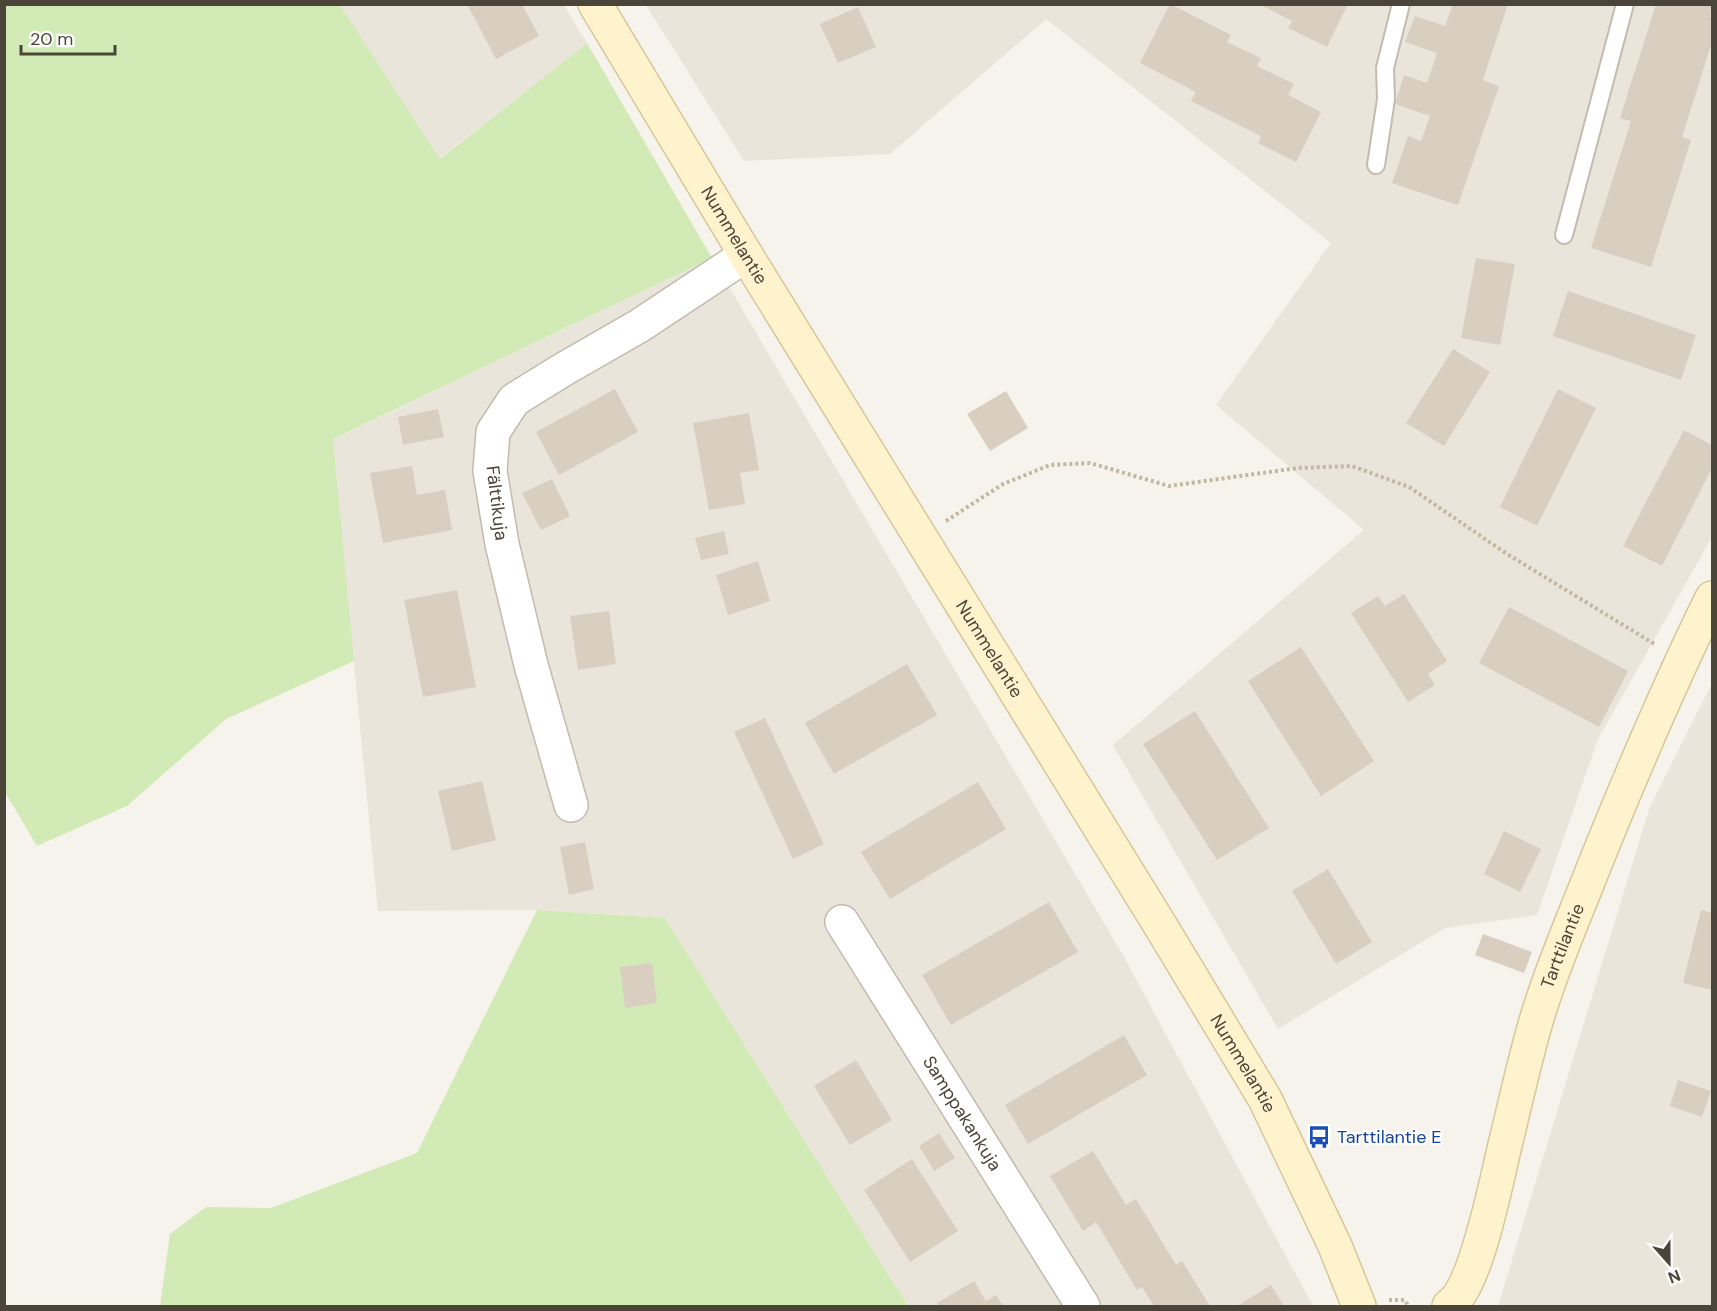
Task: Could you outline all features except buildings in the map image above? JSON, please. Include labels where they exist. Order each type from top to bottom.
[{"type":"street","name":"Nummelantie","points":[[595,4],[746,255],[1265,1099],[1335,1246],[1359,1306]]},
{"type":"street","name":"Fälttikuja","points":[[571,805],[531,665],[502,544],[490,471],[494,432],[514,400],[639,326],[746,255]]},
{"type":"street","name":"Tarttilantie","points":[[1449,1306],[1456,1302],[1467,1281],[1482,1235],[1538,1017],[1562,947],[1634,767],[1681,660],[1713,598]]},
{"type":"street","name":"Samppakankuja","points":[[842,922],[1083,1306]]},
{"type":"lane","points":[[1376,165],[1386,99],[1385,68],[1401,4]]},
{"type":"lane","points":[[1564,235],[1625,4]]},
{"type":"path","points":[[920,538],[1003,483],[1050,465],[1090,463],[1169,486],[1298,468],[1352,466],[1409,487],[1507,554],[1681,660]]},
{"type":"shaded area","points":[[340,5],[564,5],[587,43],[439,159]]},
{"type":"shaded area","points":[[646,5],[1712,5],[1712,537],[1598,739],[1537,915],[1445,928],[1278,1029],[1113,745],[1364,530],[1216,405],[1331,243],[1046,19],[890,154],[744,161]]},
{"type":"shaded area","points":[[712,258],[1124,957],[1313,1306],[908,1306],[665,918],[537,910],[378,911],[332,440]]},
{"type":"shaded area","points":[[1712,683],[1712,1306],[1498,1306],[1649,809]]},
{"type":"green space","points":[[5,5],[340,5],[440,159],[587,43],[712,258],[333,439],[354,661],[226,719],[127,806],[37,846],[5,792]]},
{"type":"green space","points":[[537,910],[665,918],[908,1306],[160,1306],[170,1234],[206,1207],[271,1208],[417,1153]]},
{"type":"place","name":"Tarttilantie E","points":[[1319,1137]]}]
